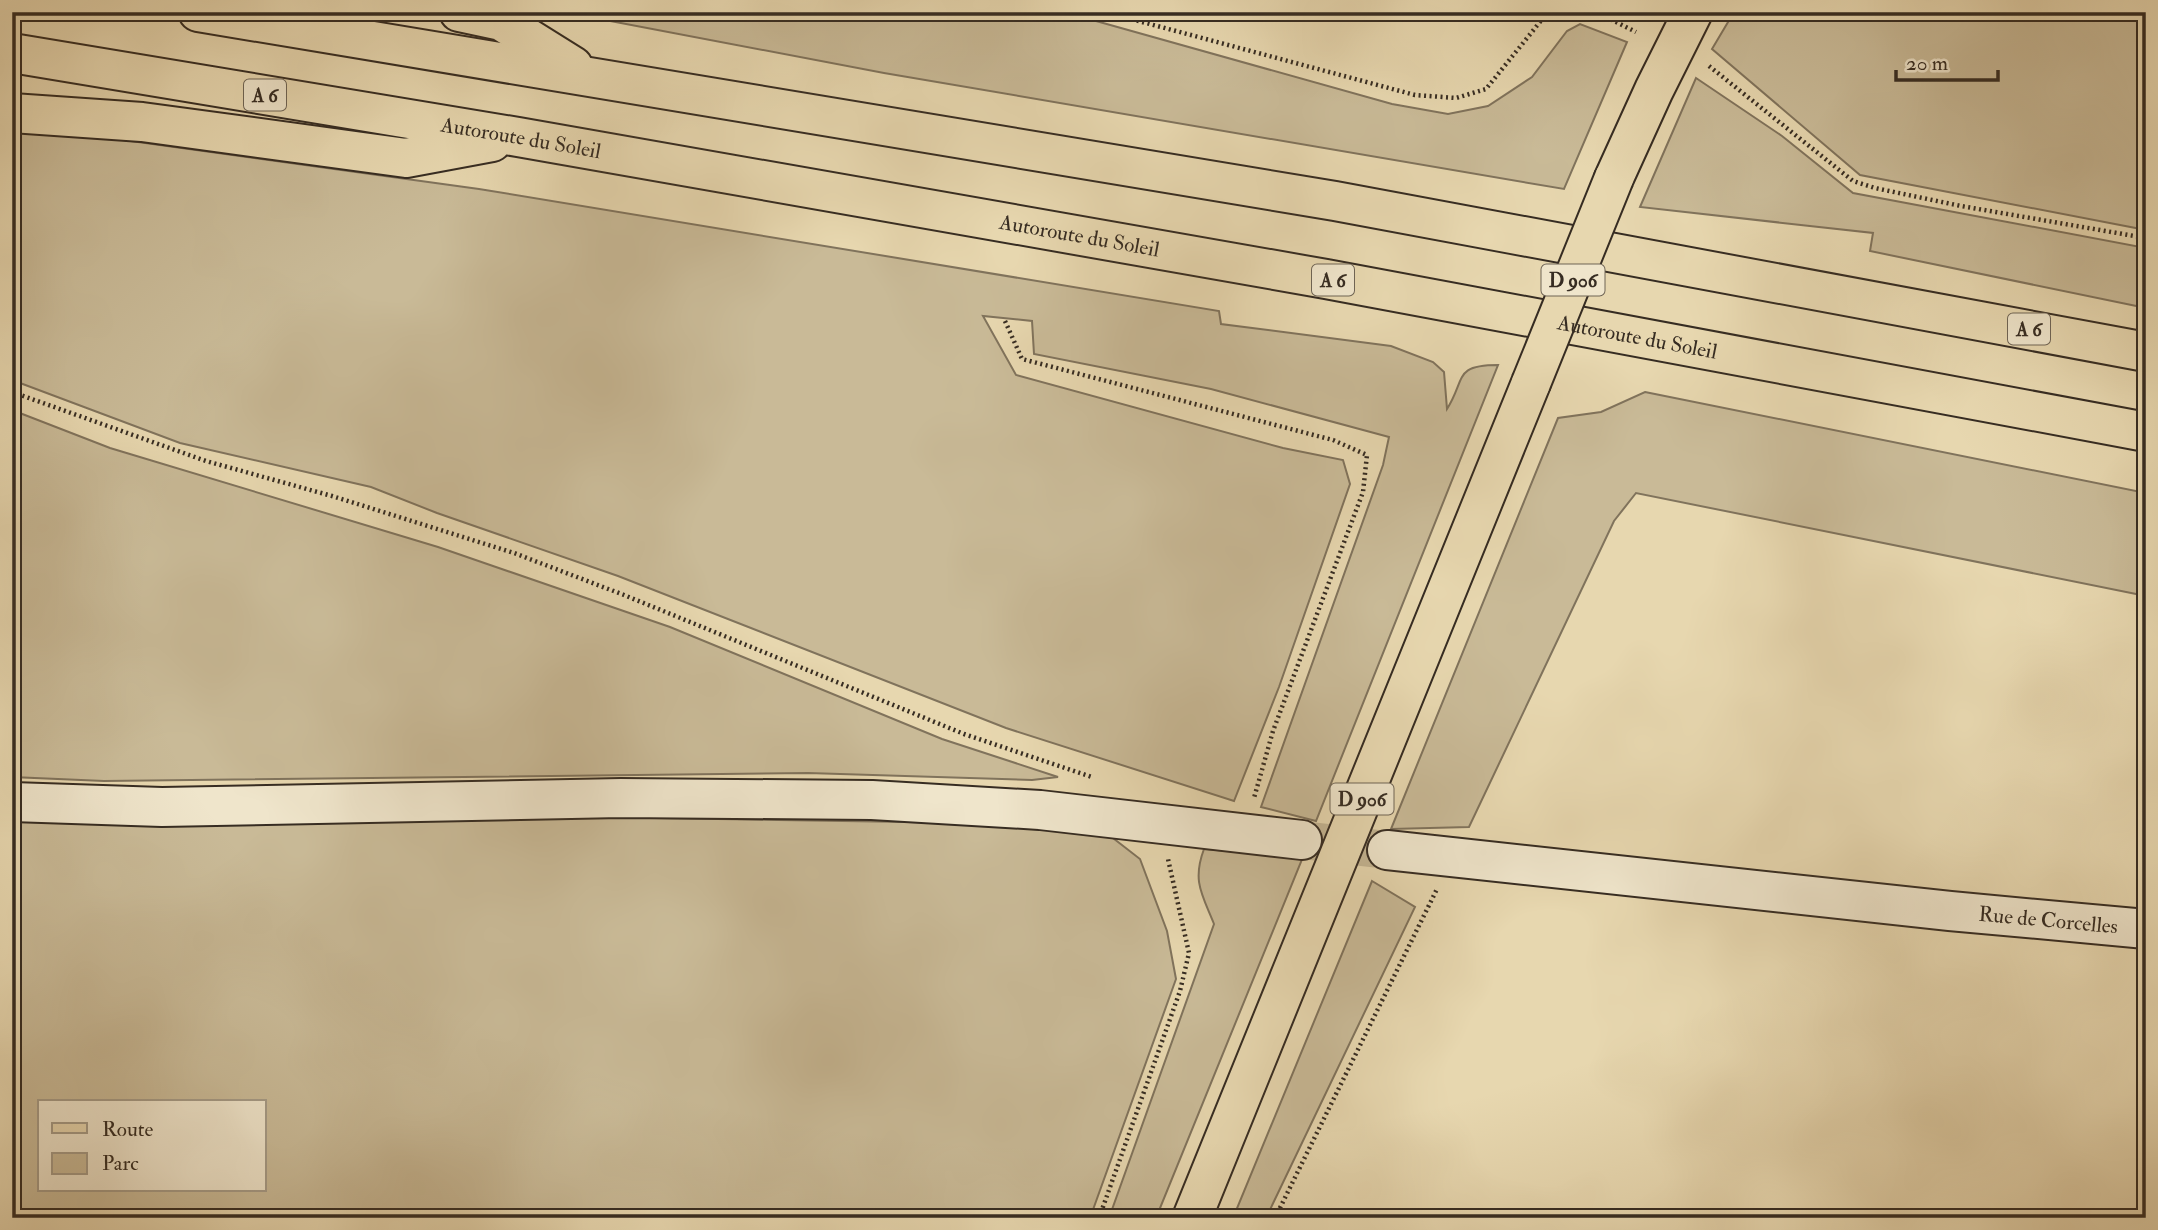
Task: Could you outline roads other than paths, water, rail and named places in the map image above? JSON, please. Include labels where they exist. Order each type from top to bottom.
[{"type":"main road","name":"A 6","points":[[198,12],[1335,201],[2146,352]]},
{"type":"main road","points":[[459,12],[501,21],[590,76]]},
{"type":"main road","name":"D 906","points":[[1192,1218],[1614,178],[1693,12]]},
{"type":"main road","name":"Autoroute du Soleil","points":[[12,53],[518,137],[1340,281],[2146,432]]},
{"type":"main road","points":[[12,113],[142,122],[406,158],[518,137]]},
{"type":"street","points":[[12,802],[162,807],[621,798],[872,800],[1040,810],[1302,840]]},
{"type":"street","name":"Rue de Corcelles","points":[[1387,850],[1950,911],[2146,929]]},
{"type":"tunnel","points":[[1302,840],[1387,850]]}]
